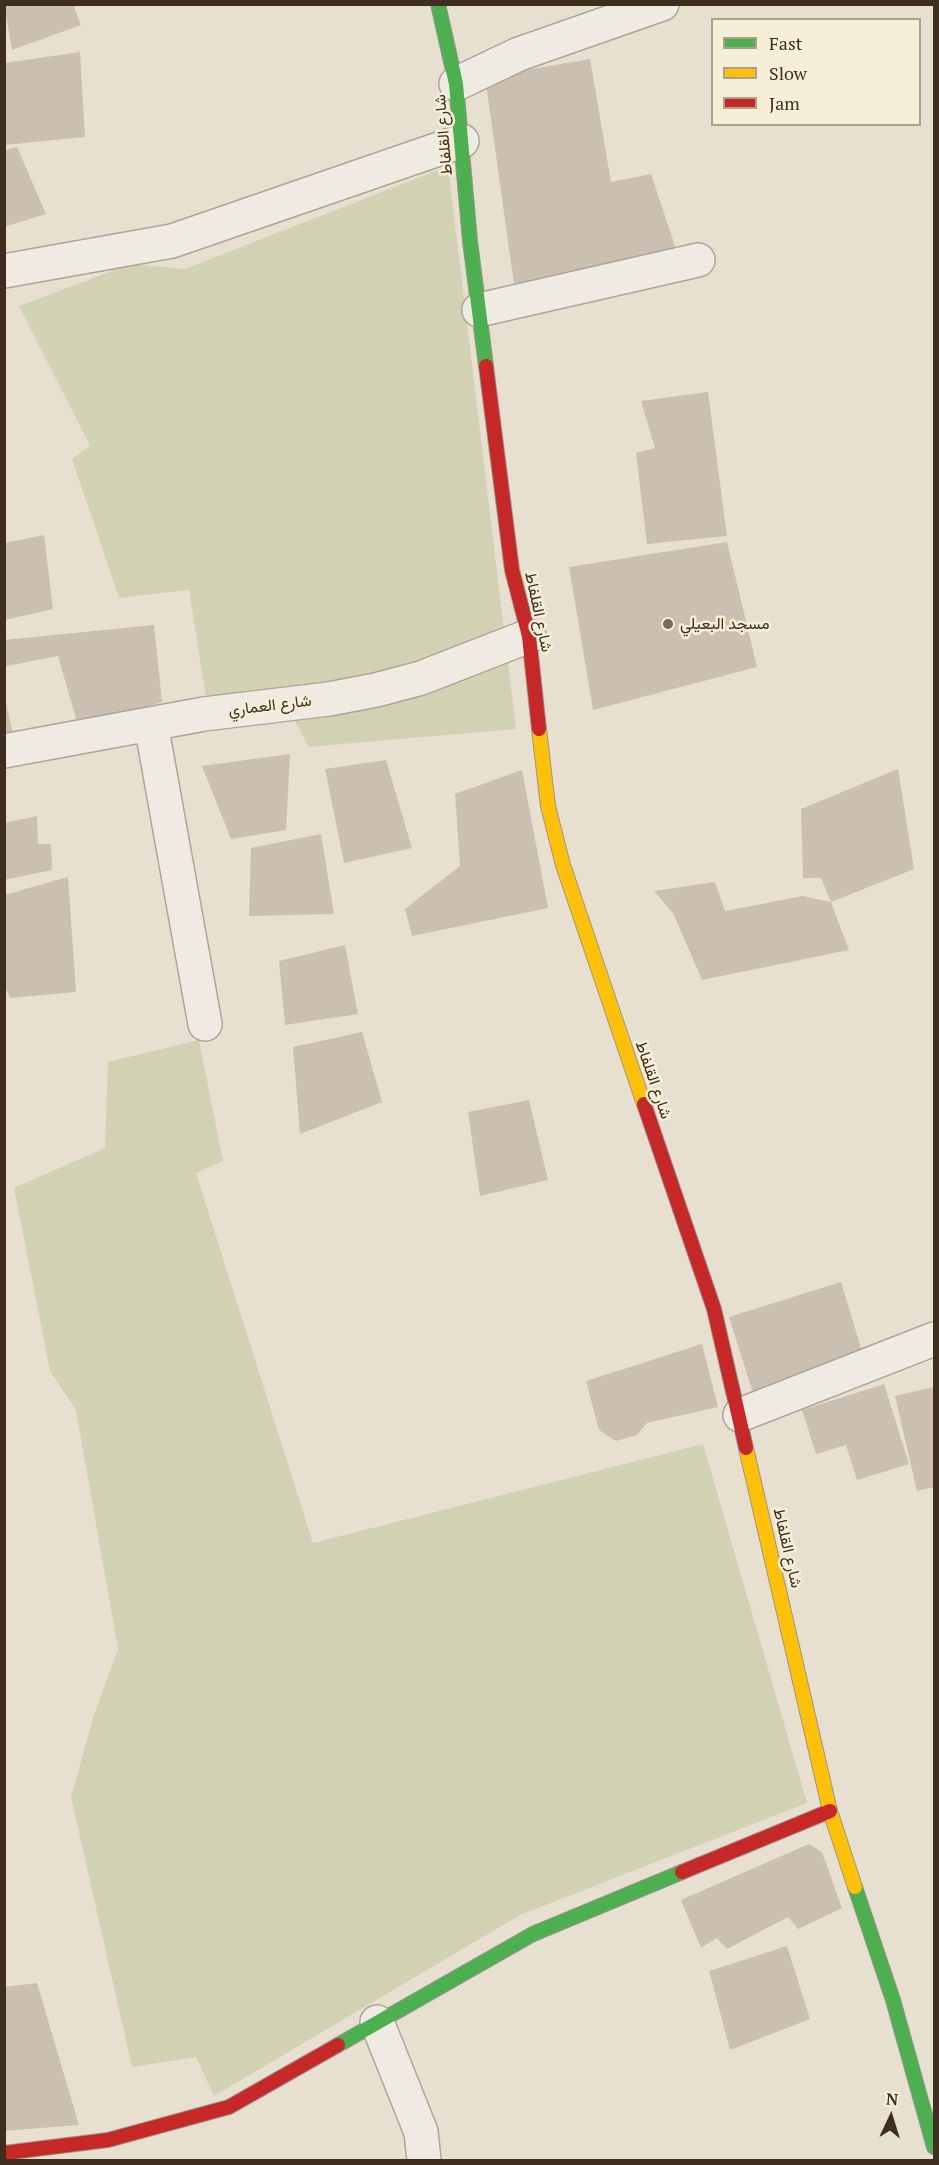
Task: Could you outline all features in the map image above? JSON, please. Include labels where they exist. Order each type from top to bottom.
[{"type":"street","name":"شارع القلفاط","points":[[438,4],[456,84],[470,241],[512,570],[529,636],[548,806],[563,865],[714,1309],[830,1811],[893,2000],[934,2147]]},
{"type":"street","points":[[456,84],[519,54],[662,4]]},
{"type":"street","points":[[4,271],[172,242],[462,141]]},
{"type":"street","points":[[479,310],[698,260]]},
{"type":"street","name":"شارع العماري","points":[[4,752],[204,714],[329,699],[376,690],[422,678],[529,636]]},
{"type":"street","points":[[151,724],[205,1024]]},
{"type":"street","points":[[740,1415],[934,1339]]},
{"type":"street","points":[[4,2153],[108,2140],[229,2107],[533,1934],[830,1811]]},
{"type":"street","points":[[377,2022],[421,2132],[424,2160]]},
{"type":"green space","points":[[448,166],[516,729],[309,747],[276,687],[207,704],[189,590],[119,598],[72,459],[90,446],[19,306],[131,264],[185,269]]},
{"type":"green space","points":[[199,1040],[223,1161],[196,1173],[313,1543],[703,1444],[807,1803],[520,1915],[214,2096],[196,2057],[132,2067],[71,1797],[93,1718],[118,1649],[76,1410],[50,1371],[14,1188],[105,1148],[108,1062]]},
{"type":"building","points":[[4,4],[73,4],[81,25],[12,50]]},
{"type":"building","points":[[80,52],[85,137],[4,145],[4,63]]},
{"type":"building","points":[[590,59],[611,182],[651,174],[677,252],[516,298],[485,77]]},
{"type":"building","points":[[17,147],[46,214],[4,227],[4,150]]},
{"type":"building","points":[[708,392],[727,536],[647,544],[636,453],[655,448],[641,401]]},
{"type":"building","points":[[44,535],[53,609],[5,620],[5,543]]},
{"type":"building","points":[[727,542],[757,667],[593,710],[569,567]]},
{"type":"building","points":[[154,625],[162,702],[79,729],[58,656],[6,666],[4,663],[4,640]]},
{"type":"building","points":[[5,698],[13,734],[4,734]]},
{"type":"building","points":[[290,754],[286,830],[231,839],[202,766]]},
{"type":"building","points":[[386,760],[412,848],[344,863],[325,769]]},
{"type":"building","points":[[898,769],[914,869],[831,902],[821,878],[803,878],[801,809]]},
{"type":"building","points":[[522,770],[548,908],[412,936],[405,909],[460,866],[455,794]]},
{"type":"building","points":[[37,816],[38,844],[51,844],[52,870],[4,880],[4,823]]},
{"type":"building","points":[[321,834],[334,914],[249,916],[251,848]]},
{"type":"building","points":[[68,877],[76,992],[10,998],[4,984],[4,895]]},
{"type":"building","points":[[715,882],[725,911],[803,896],[831,902],[849,950],[702,980],[673,913],[654,891]]},
{"type":"building","points":[[345,945],[358,1014],[285,1025],[279,961]]},
{"type":"building","points":[[362,1032],[382,1102],[300,1134],[293,1047]]},
{"type":"building","points":[[529,1100],[548,1180],[480,1196],[468,1112]]},
{"type":"building","points":[[841,1282],[864,1358],[753,1393],[729,1317]]},
{"type":"building","points":[[702,1344],[718,1407],[647,1423],[637,1435],[616,1441],[599,1430],[586,1381]]},
{"type":"building","points":[[884,1384],[909,1464],[857,1480],[846,1445],[816,1454],[802,1410]]},
{"type":"building","points":[[934,1387],[934,1487],[917,1491],[895,1396]]},
{"type":"building","points":[[809,1844],[822,1852],[842,1908],[798,1929],[788,1917],[727,1949],[717,1938],[701,1948],[681,1900]]},
{"type":"building","points":[[787,1946],[810,2019],[730,2050],[709,1971]]},
{"type":"building","points":[[37,1983],[79,2125],[4,2131],[4,1987]]},
{"type":"traffic: fast","points":[[438,4],[456,84],[470,241],[486,366]]},
{"type":"traffic: fast","points":[[338,2045],[533,1934],[682,1872]]},
{"type":"traffic: fast","points":[[855,1887],[893,2000],[934,2147]]},
{"type":"traffic: slow","points":[[539,729],[548,806],[563,865],[644,1104]]},
{"type":"traffic: slow","points":[[746,1448],[830,1811],[855,1887]]},
{"type":"traffic: jam","points":[[486,366],[512,570],[529,636],[539,729]]},
{"type":"traffic: jam","points":[[644,1104],[714,1309],[746,1448]]},
{"type":"traffic: jam","points":[[682,1872],[830,1811]]},
{"type":"traffic: jam","points":[[4,2153],[108,2140],[229,2107],[338,2045]]},
{"type":"place","name":"مسجد البعيلي","points":[[668,624]]}]
